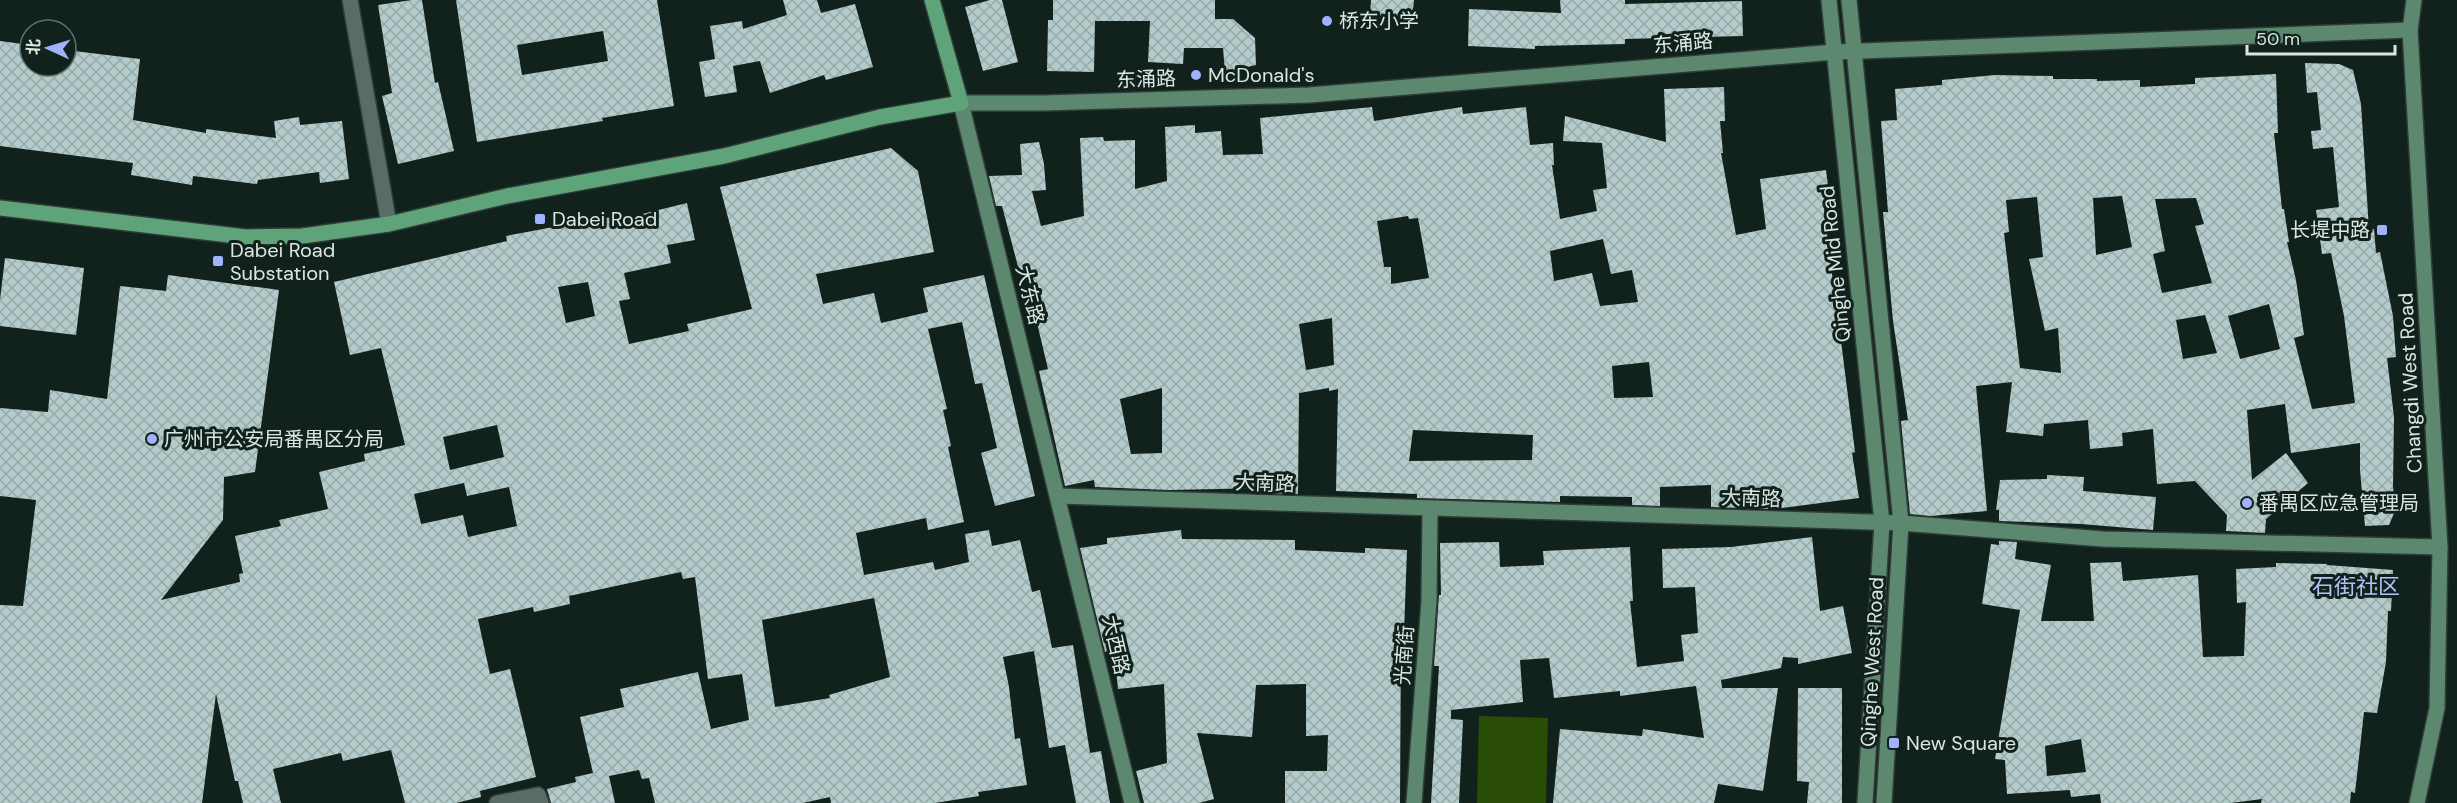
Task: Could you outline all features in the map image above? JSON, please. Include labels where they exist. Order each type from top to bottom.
[{"type":"main road","points":[[0,208],[246,237],[302,236],[389,224],[507,196],[724,156],[880,117],[961,103],[932,0]]},
{"type":"street","points":[[350,0],[389,224]]},
{"type":"street","name":"Qinghe Mid Road","points":[[1829,0],[1882,523]]},
{"type":"street","name":"Qinghe Mid Road","points":[[1849,0],[1901,523]]},
{"type":"street","name":"Changdi West Road","points":[[2414,0],[2410,30],[2440,547],[2437,708],[2417,803]]},
{"type":"street","name":"东涌路","points":[[961,103],[1309,95],[1835,52],[2410,30]]},
{"type":"street","name":"大东路","points":[[961,103],[1059,496]]},
{"type":"street","name":"大南路","points":[[1059,496],[1901,523],[2103,539],[2440,547]]},
{"type":"street","name":"大西路","points":[[1059,496],[1132,803]]},
{"type":"street","name":"光南街","points":[[1414,803],[1429,600],[1430,509]]},
{"type":"street","name":"Qinghe West Road","points":[[1865,803],[1882,523]]},
{"type":"street","name":"Qinghe West Road","points":[[1884,803],[1901,523]]},
{"type":"street","points":[[497,803],[538,795],[541,803]]},
{"type":"green space","points":[[1479,716],[1548,718],[1546,803],[1477,803]]},
{"type":"building","points":[[422,0],[435,83],[438,82],[454,151],[398,164],[382,96],[392,93],[378,5]]},
{"type":"building","points":[[456,0],[657,0],[674,106],[602,118],[603,121],[477,142]],"holes":[[[603,31],[608,61],[522,75],[517,45]]]},
{"type":"building","points":[[783,0],[817,0],[821,13],[855,4],[873,67],[826,80],[824,75],[770,93],[760,61],[733,66],[737,92],[705,97],[699,62],[715,59],[710,26],[742,21],[743,29],[787,15]]},
{"type":"building","points":[[990,0],[1002,0],[1018,62],[983,71],[965,7]]},
{"type":"building","points":[[1053,0],[1215,0],[1215,19],[1233,19],[1255,38],[1256,65],[1225,72],[1223,48],[1184,48],[1183,64],[1148,62],[1150,21],[1095,21],[1094,72],[1047,71],[1048,20],[1053,20]]},
{"type":"building","points":[[1371,0],[1414,0],[1412,19],[1370,15]]},
{"type":"building","points":[[1560,0],[1625,0],[1625,4],[1742,1],[1743,36],[1625,39],[1625,44],[1535,46],[1535,49],[1468,46],[1469,9],[1561,13]]},
{"type":"building","points":[[0,41],[18,43],[18,78],[78,78],[78,51],[140,59],[133,120],[206,133],[206,129],[276,138],[274,121],[299,117],[300,125],[342,121],[349,179],[320,183],[319,172],[258,180],[257,184],[193,176],[192,185],[131,175],[133,163],[0,146]]},
{"type":"building","points":[[2305,63],[2339,64],[2353,70],[2361,104],[2369,230],[2374,229],[2376,253],[2380,252],[2393,316],[2396,357],[2387,358],[2394,417],[2395,511],[2389,525],[2365,526],[2360,443],[2291,453],[2285,404],[2247,410],[2252,480],[2286,453],[2308,483],[2266,519],[2265,533],[2226,531],[2227,515],[2195,481],[2157,484],[2153,429],[2122,433],[2123,446],[2090,449],[2088,420],[2044,424],[2043,436],[2006,432],[2012,382],[1976,386],[1987,511],[1931,516],[1910,514],[1901,421],[1908,420],[1893,321],[1883,212],[1888,212],[1881,121],[1897,120],[1895,89],[1942,85],[1942,80],[1995,75],[2053,76],[2053,79],[2097,79],[2097,81],[2140,80],[2140,87],[2195,84],[2195,78],[2276,74],[2278,133],[2274,133],[2282,209],[2284,209],[2289,242],[2287,242],[2296,280],[2304,335],[2294,338],[2312,409],[2355,403],[2344,316],[2331,253],[2322,254],[2316,210],[2339,207],[2333,147],[2313,149],[2311,131],[2321,130],[2317,92],[2307,93]],"holes":[[[2122,196],[2132,247],[2096,255],[2093,198]],[[2037,197],[2043,257],[2029,259],[2045,331],[2058,328],[2061,373],[2020,368],[2004,233],[2009,232],[2006,200]],[[2196,198],[2204,224],[2195,226],[2212,283],[2162,293],[2153,254],[2165,251],[2155,199]],[[2269,304],[2280,349],[2240,359],[2228,316]],[[2205,315],[2217,353],[2183,359],[2176,320]]]},
{"type":"building","points":[[1724,87],[1725,121],[1720,121],[1723,153],[1721,153],[1736,235],[1766,229],[1760,179],[1826,170],[1831,209],[1824,209],[1834,290],[1842,289],[1847,333],[1840,333],[1855,452],[1852,453],[1859,498],[1774,509],[1711,507],[1711,485],[1660,487],[1660,506],[1632,505],[1632,497],[1560,496],[1560,502],[1417,498],[1417,494],[1336,491],[1338,389],[1329,391],[1329,388],[1299,393],[1298,494],[1266,493],[1266,488],[1169,490],[1095,487],[1094,480],[1065,486],[1039,371],[1048,369],[1026,277],[1021,278],[1002,206],[996,206],[989,176],[1022,175],[1020,144],[1039,142],[1046,190],[1032,191],[1041,226],[1084,216],[1080,138],[1103,137],[1104,141],[1135,140],[1135,189],[1167,181],[1165,127],[1195,125],[1195,133],[1221,131],[1223,155],[1263,154],[1260,118],[1372,107],[1374,121],[1462,107],[1463,114],[1526,107],[1530,145],[1553,143],[1554,165],[1552,165],[1560,219],[1597,211],[1593,190],[1607,188],[1602,143],[1563,141],[1565,116],[1666,142],[1664,89]],"holes":[[[1408,216],[1409,219],[1418,218],[1429,278],[1391,284],[1391,267],[1384,267],[1377,221]],[[1603,239],[1611,274],[1632,270],[1638,302],[1600,306],[1592,273],[1554,281],[1550,251]],[[1332,318],[1334,365],[1306,370],[1299,324]],[[1649,362],[1653,397],[1614,398],[1612,366]],[[1162,388],[1162,453],[1131,454],[1120,399]],[[1413,430],[1533,435],[1532,460],[1409,461]]]},
{"type":"building","points":[[891,148],[918,171],[934,252],[816,274],[823,304],[874,293],[881,323],[928,312],[923,288],[984,275],[1035,496],[995,506],[981,453],[997,448],[982,383],[975,384],[962,322],[928,329],[947,409],[943,410],[951,446],[948,447],[964,522],[928,530],[926,518],[856,533],[864,575],[933,562],[935,570],[969,562],[965,534],[989,530],[992,546],[1020,540],[1032,592],[1040,590],[1052,648],[1073,645],[1090,753],[1101,751],[1110,803],[1076,803],[1065,745],[1049,748],[1034,651],[1003,657],[1015,739],[1020,738],[1027,785],[978,792],[979,796],[935,803],[831,803],[830,797],[803,803],[655,803],[649,778],[642,779],[639,770],[609,776],[615,803],[551,803],[547,789],[576,782],[575,777],[593,773],[580,717],[624,707],[620,689],[698,672],[711,729],[749,720],[742,674],[708,679],[695,577],[683,579],[681,572],[569,596],[570,604],[534,612],[533,607],[478,619],[490,674],[510,669],[536,777],[480,791],[481,797],[456,803],[405,803],[391,750],[343,761],[341,753],[273,769],[281,803],[243,803],[238,781],[235,781],[216,694],[202,803],[0,803],[0,605],[23,606],[36,500],[0,496],[0,408],[48,412],[50,390],[107,399],[120,286],[166,291],[168,275],[279,290],[255,472],[224,477],[223,520],[161,600],[240,582],[239,574],[243,573],[235,536],[281,526],[279,520],[328,509],[319,472],[365,461],[364,454],[405,445],[381,348],[350,355],[334,282],[507,241],[506,236],[625,215],[626,218],[687,203],[695,240],[667,245],[671,263],[624,273],[630,299],[619,301],[629,344],[689,331],[687,324],[752,309],[720,187]],"holes":[[[588,282],[595,316],[566,323],[558,287]],[[497,425],[504,457],[450,470],[443,437]],[[464,483],[467,496],[509,487],[517,526],[468,537],[463,515],[421,524],[414,494]],[[874,598],[890,677],[829,695],[830,698],[775,707],[762,620]]]},
{"type":"building","points":[[5,258],[84,268],[76,335],[0,326],[0,300]]},
{"type":"building","points":[[2047,475],[2084,477],[2083,491],[2156,497],[2153,530],[1999,521],[1999,510],[1996,510],[2000,480],[2047,479]]},
{"type":"building","points":[[1181,530],[1182,539],[1295,540],[1295,550],[1365,553],[1365,548],[1407,550],[1404,632],[1401,632],[1400,803],[1285,803],[1285,771],[1327,771],[1328,735],[1306,736],[1306,684],[1256,685],[1252,737],[1197,733],[1214,799],[1199,803],[1144,803],[1136,771],[1167,763],[1164,684],[1118,689],[1114,650],[1105,652],[1080,548],[1107,544],[1107,538]]},
{"type":"building","points":[[1812,537],[1820,611],[1843,606],[1852,653],[1798,664],[1798,658],[1783,657],[1781,668],[1721,680],[1722,688],[1778,688],[1763,791],[1718,784],[1714,803],[1553,803],[1560,729],[1642,736],[1643,729],[1704,738],[1696,686],[1620,696],[1620,691],[1554,698],[1549,658],[1520,660],[1523,702],[1451,710],[1451,719],[1463,720],[1459,803],[1431,803],[1439,666],[1434,666],[1439,595],[1441,595],[1440,543],[1499,542],[1500,567],[1544,565],[1543,551],[1630,547],[1633,601],[1630,601],[1637,667],[1684,661],[1681,635],[1698,633],[1695,587],[1663,588],[1662,549],[1731,547]]},
{"type":"building","points":[[1999,541],[2017,542],[2015,559],[2051,565],[2041,621],[2094,621],[2090,563],[2121,562],[2123,581],[2198,575],[2203,657],[2244,656],[2246,602],[2237,603],[2236,569],[2276,567],[2276,563],[2327,564],[2393,570],[2391,611],[2388,611],[2386,662],[2377,713],[2364,712],[2355,793],[2351,792],[2350,803],[2261,803],[2262,799],[2231,803],[2101,803],[2100,794],[2071,797],[2070,790],[2007,794],[2005,760],[1995,759],[2020,610],[1982,604],[1991,544],[1999,545]],"holes":[[[2081,739],[2086,772],[2047,776],[2045,746]]]},
{"type":"building","points":[[1798,688],[1842,688],[1842,803],[1807,803],[1809,782],[1797,781]]},
{"type":"place","name":"桥东小学","points":[[1327,21]]},
{"type":"place","name":"McDonald's","points":[[1196,75]]},
{"type":"place","name":"Dabei Road","points":[[540,219]]},
{"type":"place","name":"长堤中路","points":[[2382,230]]},
{"type":"place","name":"Dabei Road Substation","points":[[218,261]]},
{"type":"place","name":"广州市公安局番禺区分局","points":[[152,439]]},
{"type":"place","name":"番禺区应急管理局","points":[[2247,503]]},
{"type":"place","name":"New Square","points":[[1894,743]]},
{"type":"district","name":"石街社区","points":[[2356,586]]}]
